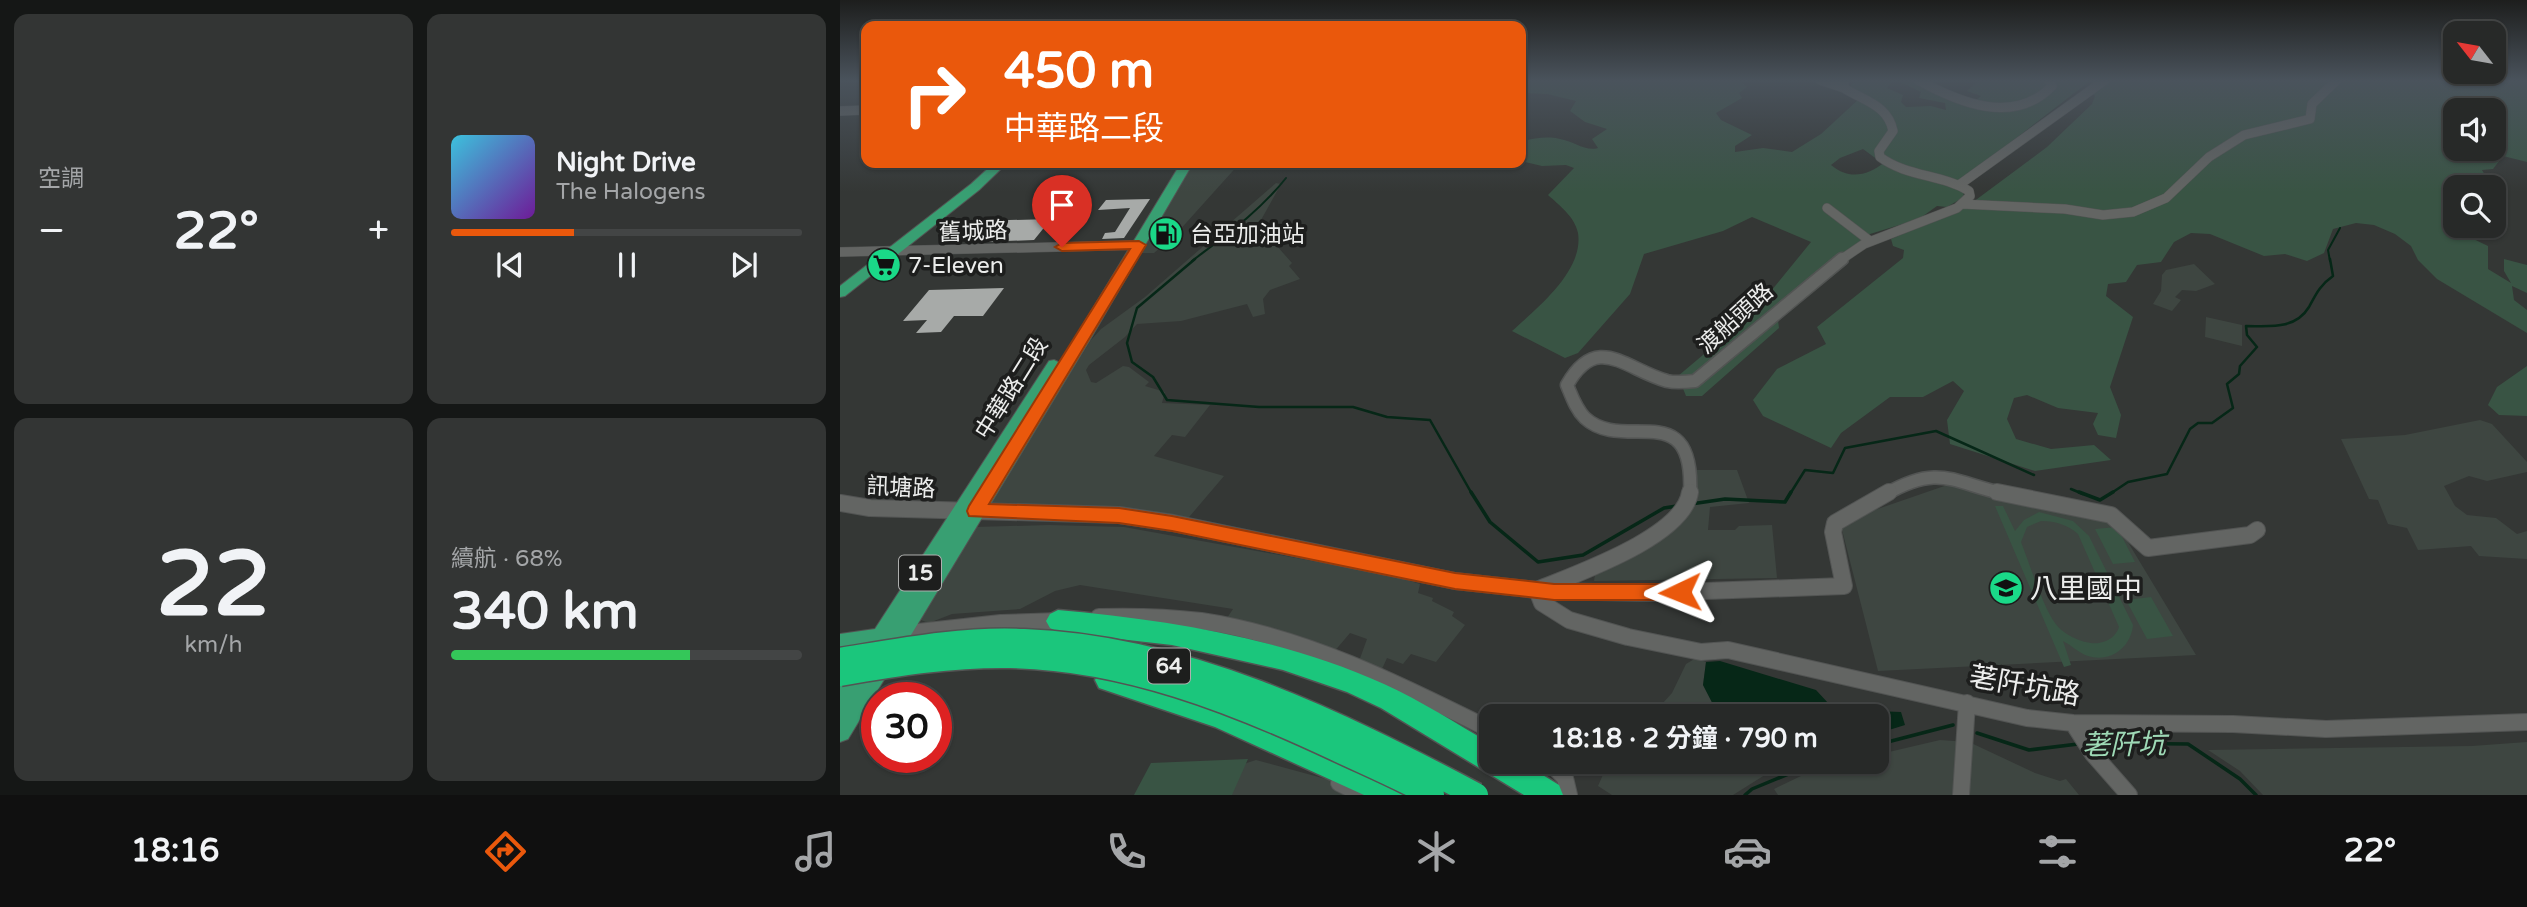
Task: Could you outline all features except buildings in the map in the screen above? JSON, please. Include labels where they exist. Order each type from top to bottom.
[{"type":"highway","points":[[1058,621],[1135,628],[1207,640],[1261,653],[1356,684],[1415,712],[1479,751]]},
{"type":"highway","name":"64","points":[[840,660],[992,642],[1044,642],[1092,647],[1194,673],[1290,707],[1438,774],[1476,795]]},
{"type":"highway","name":"64","points":[[843,686],[919,661],[1033,656],[1081,662],[1182,688],[1239,708],[1304,734],[1432,795]]},
{"type":"highway","points":[[1108,680],[1173,698],[1295,746],[1393,795]]},
{"type":"highway","points":[[1515,774],[1549,795]]},
{"type":"main road","points":[[840,293],[996,168]]},
{"type":"main road","name":"中華路二段","points":[[1134,245],[1175,168]]},
{"type":"main road","name":"中華路二段","points":[[890,635],[1184,168]]},
{"type":"main road","points":[[840,643],[890,635]]},
{"type":"main road","points":[[843,686],[890,635]]},
{"type":"main road","name":"15","points":[[872,680],[890,635]]},
{"type":"main road","points":[[843,686],[872,680]]},
{"type":"main road","points":[[840,732],[872,680]]},
{"type":"street","points":[[1889,117],[1893,131],[1880,151],[1880,157],[1885,162],[1914,174],[1959,185],[1969,191],[1970,196],[1962,204]]},
{"type":"street","points":[[1959,185],[2053,117]]},
{"type":"street","points":[[1962,204],[2066,209],[2103,215],[2148,207],[2166,198],[2208,157],[2244,135],[2310,117]]},
{"type":"street","name":"渡船頭路","points":[[1537,590],[1643,541],[1687,504],[1688,451],[1680,443],[1657,433],[1603,427],[1580,414],[1571,400],[1567,384],[1580,364],[1593,355],[1612,356],[1665,380],[1695,381],[1707,374],[1826,270],[1870,241],[1962,204]]},
{"type":"street","points":[[1828,208],[1870,241]]},
{"type":"street","name":"舊城路","points":[[840,252],[1134,245]]},
{"type":"street","points":[[968,510],[1119,515],[1186,526],[1455,581],[1537,590],[1652,593],[1844,586],[1833,533],[1835,523],[1905,483],[1932,477],[1955,478],[1993,491],[2111,515],[2127,526],[2138,542],[2148,548],[2250,535],[2257,530]]},
{"type":"street","name":"訊塘路","points":[[840,503],[870,508],[968,510]]},
{"type":"street","name":"荖阡坑路","points":[[1537,590],[1542,603],[1569,620],[1628,637],[1701,652],[1728,650],[1810,671],[2077,729],[2233,724],[2326,729],[2527,722]]},
{"type":"street","points":[[890,635],[1001,623],[1160,615],[1264,636],[1368,671],[1479,724]]},
{"type":"street","points":[[872,680],[975,668],[1074,672],[1108,680],[1287,757],[1363,795]]},
{"type":"street","points":[[1961,795],[1966,703]]},
{"type":"street","points":[[2077,729],[2092,752],[2129,795]]},
{"type":"street","points":[[1561,774],[1565,778],[1569,795]]},
{"type":"shaded area","points":[[1578,117],[1719,117],[1752,135],[1735,146],[1735,152],[1763,148],[1792,152],[1821,134],[1839,117],[2043,117],[1961,181],[1878,160],[1863,149],[1840,158],[1831,165],[1844,173],[1858,174],[1885,162],[1963,191],[1964,197],[1947,207],[1937,206],[1919,219],[1870,234],[1776,305],[1779,328],[1702,396],[1686,396],[1678,376],[1754,312],[1811,242],[1752,217],[1723,231],[1644,254],[1630,294],[1578,353],[1565,358],[1512,331],[1557,288],[1574,261],[1578,247],[1578,233],[1574,222],[1548,195],[1574,168],[1526,162],[1526,140],[1555,138],[1584,147],[1598,148],[1592,139],[1607,129]]},
{"type":"shaded area","points":[[2078,117],[2443,117],[2443,161],[2499,161],[2493,169],[2482,170],[2485,175],[2443,175],[2443,238],[2471,238],[2488,246],[2488,269],[2511,283],[2504,271],[2504,259],[2527,265],[2527,293],[2512,286],[2514,300],[2527,310],[2527,333],[2437,279],[2418,260],[2411,246],[2395,234],[2374,225],[2356,223],[2333,229],[2324,253],[2307,261],[2285,254],[2264,256],[2210,234],[2191,233],[2174,242],[2161,262],[2137,265],[2126,282],[2108,284],[2106,296],[2133,317],[2110,387],[2121,415],[2116,438],[2098,435],[2093,424],[2098,413],[2058,408],[2027,395],[2014,398],[2007,419],[2016,439],[2051,449],[2094,445],[2111,460],[2035,471],[1950,444],[1947,420],[1964,391],[1953,381],[1923,397],[1890,397],[1841,433],[1831,448],[1763,416],[1753,400],[1777,369],[1826,344],[1817,327],[1903,258],[1904,250],[1893,246],[1891,239],[1969,205],[2047,147]]},
{"type":"shaded area","points":[[2506,117],[2527,117],[2527,162],[2506,157]]},
{"type":"shaded area","points":[[1189,168],[1236,168],[1177,233],[1154,253],[1140,253]]},
{"type":"shaded area","points":[[1276,183],[1281,184],[1261,220],[1278,239],[1276,245],[1292,263],[1289,266],[1300,279],[1270,290],[1263,299],[1265,314],[1253,317],[1247,304],[1181,321],[1137,324],[1086,370],[1091,382],[1096,383],[1123,366],[1129,367],[1149,382],[1145,386],[1165,392],[1162,403],[1210,405],[1185,437],[1172,435],[1154,456],[1224,476],[1184,523],[985,511],[1091,340],[1101,329],[1145,297]]},
{"type":"shaded area","points":[[2194,264],[2215,284],[2196,291],[2182,290],[2175,297],[2181,300],[2172,311],[2153,304],[2161,291],[2162,275],[2166,270]]},
{"type":"shaded area","points":[[2206,317],[2242,325],[2242,346],[2205,337]]},
{"type":"shaded area","points":[[2527,366],[2527,416],[2499,415],[2488,405],[2497,387]]},
{"type":"shaded area","points":[[2480,420],[2492,424],[2527,462],[2527,472],[2487,481],[2469,476],[2444,486],[2455,506],[2467,515],[2496,518],[2517,534],[2527,531],[2527,559],[2479,556],[2471,546],[2418,550],[2407,528],[2388,524],[2378,500],[2369,499],[2341,439],[2405,435]]},
{"type":"shaded area","points":[[1694,470],[1737,470],[1749,503],[1710,507],[1708,530],[1735,530],[1739,526],[1772,525],[1777,578],[1594,581],[1596,568],[1684,520],[1689,513]]},
{"type":"shaded area","name":"八里國中","points":[[1953,483],[2114,519],[2196,655],[1878,671],[1840,522]]},
{"type":"shaded area","points":[[1995,506],[2003,506],[2015,531],[2024,520],[2039,512],[2073,521],[2089,536],[2133,625],[2124,646],[2112,655],[2104,657],[2088,656],[2063,641],[2071,665],[2064,667]],"holes":[[[2041,521],[2066,526],[2078,534],[2119,627],[2109,639],[2093,643],[2075,638],[2063,631],[2050,616],[2021,542],[2027,527]]]},
{"type":"shaded area","points":[[974,527],[1124,527],[1390,575],[1420,584],[1418,593],[1433,598],[1432,601],[1454,612],[1452,616],[1465,625],[1436,662],[1411,654],[1403,664],[1387,658],[1382,669],[1358,664],[1367,639],[1350,633],[1333,653],[1221,627],[1233,609],[1080,585],[1055,591],[1020,609],[952,614],[929,623],[918,619]]},
{"type":"shaded area","points":[[2117,527],[2135,562],[2113,564],[2095,529]]},
{"type":"shaded area","points":[[2151,597],[2173,636],[2147,639],[2126,600]]},
{"type":"shaded area","points":[[1696,658],[1706,662],[1703,685],[1713,704],[1662,704],[1672,693],[1686,664]]},
{"type":"shaded area","points":[[1720,661],[1816,690],[1829,704],[1713,704],[1703,685],[1706,662]]},
{"type":"shaded area","points":[[1889,712],[1901,712],[1905,725],[1889,730]]},
{"type":"shaded area","points":[[1940,740],[1969,742],[2035,773],[2060,781],[2066,779],[2079,795],[1778,795],[1774,789],[1808,774],[1889,774],[1889,752]]},
{"type":"shaded area","points":[[2527,742],[2527,795],[2263,795],[2240,771],[2208,750],[2472,746]]},
{"type":"shaded area","points":[[1248,759],[1232,795],[1134,795],[1151,763]]},
{"type":"shaded area","points":[[1256,760],[1337,782],[1361,795],[1148,795]]},
{"type":"shaded area","points":[[1603,774],[1766,774],[1733,795],[1612,795],[1598,786]]},
{"type":"waterway","points":[[1192,261],[1254,212],[1286,178]]},
{"type":"waterway","points":[[2330,261],[2328,250],[2340,228]]},
{"type":"waterway","points":[[1195,259],[1137,308],[1127,343],[1132,362],[1153,377],[1167,400],[1259,407],[1353,407],[1387,417],[1430,420],[1472,494]]},
{"type":"waterway","points":[[2113,492],[2128,482],[2167,474],[2190,429],[2198,423],[2212,423],[2233,408],[2227,384],[2239,374],[2240,366],[2257,347],[2247,335],[2246,326],[2281,325],[2296,320],[2333,276],[2330,259]]},
{"type":"waterway","points":[[1790,494],[1805,470],[1833,473],[1845,448],[1936,431],[2034,475]]},
{"type":"waterway","points":[[2071,489],[2083,494]]},
{"type":"waterway","points":[[1471,492],[1490,522],[1538,562],[1583,555],[1664,508],[1677,506]]},
{"type":"waterway","points":[[1691,504],[1725,499],[1785,502],[1791,492]]},
{"type":"waterway","points":[[2079,492],[2100,500],[2113,492]]},
{"type":"waterway","name":"荖阡坑","points":[[1889,742],[1953,725]]},
{"type":"waterway","name":"荖阡坑","points":[[1977,733],[2029,750],[2078,744]]},
{"type":"waterway","name":"荖阡坑","points":[[2095,743],[2188,744],[2240,779],[2256,795]]},
{"type":"waterway","name":"荖阡坑","points":[[1745,795],[1752,789],[1788,774]]},
{"type":"place","name":"台亞加油站","points":[[1166,234]]},
{"type":"place","name":"7-Eleven","points":[[884,265]]},
{"type":"place","name":"八里國中","points":[[2006,588]]},
{"type":"route","points":[[1062,247],[1139,245],[975,511],[1119,515],[1172,523],[1455,581],[1554,592],[1680,592]]}]
